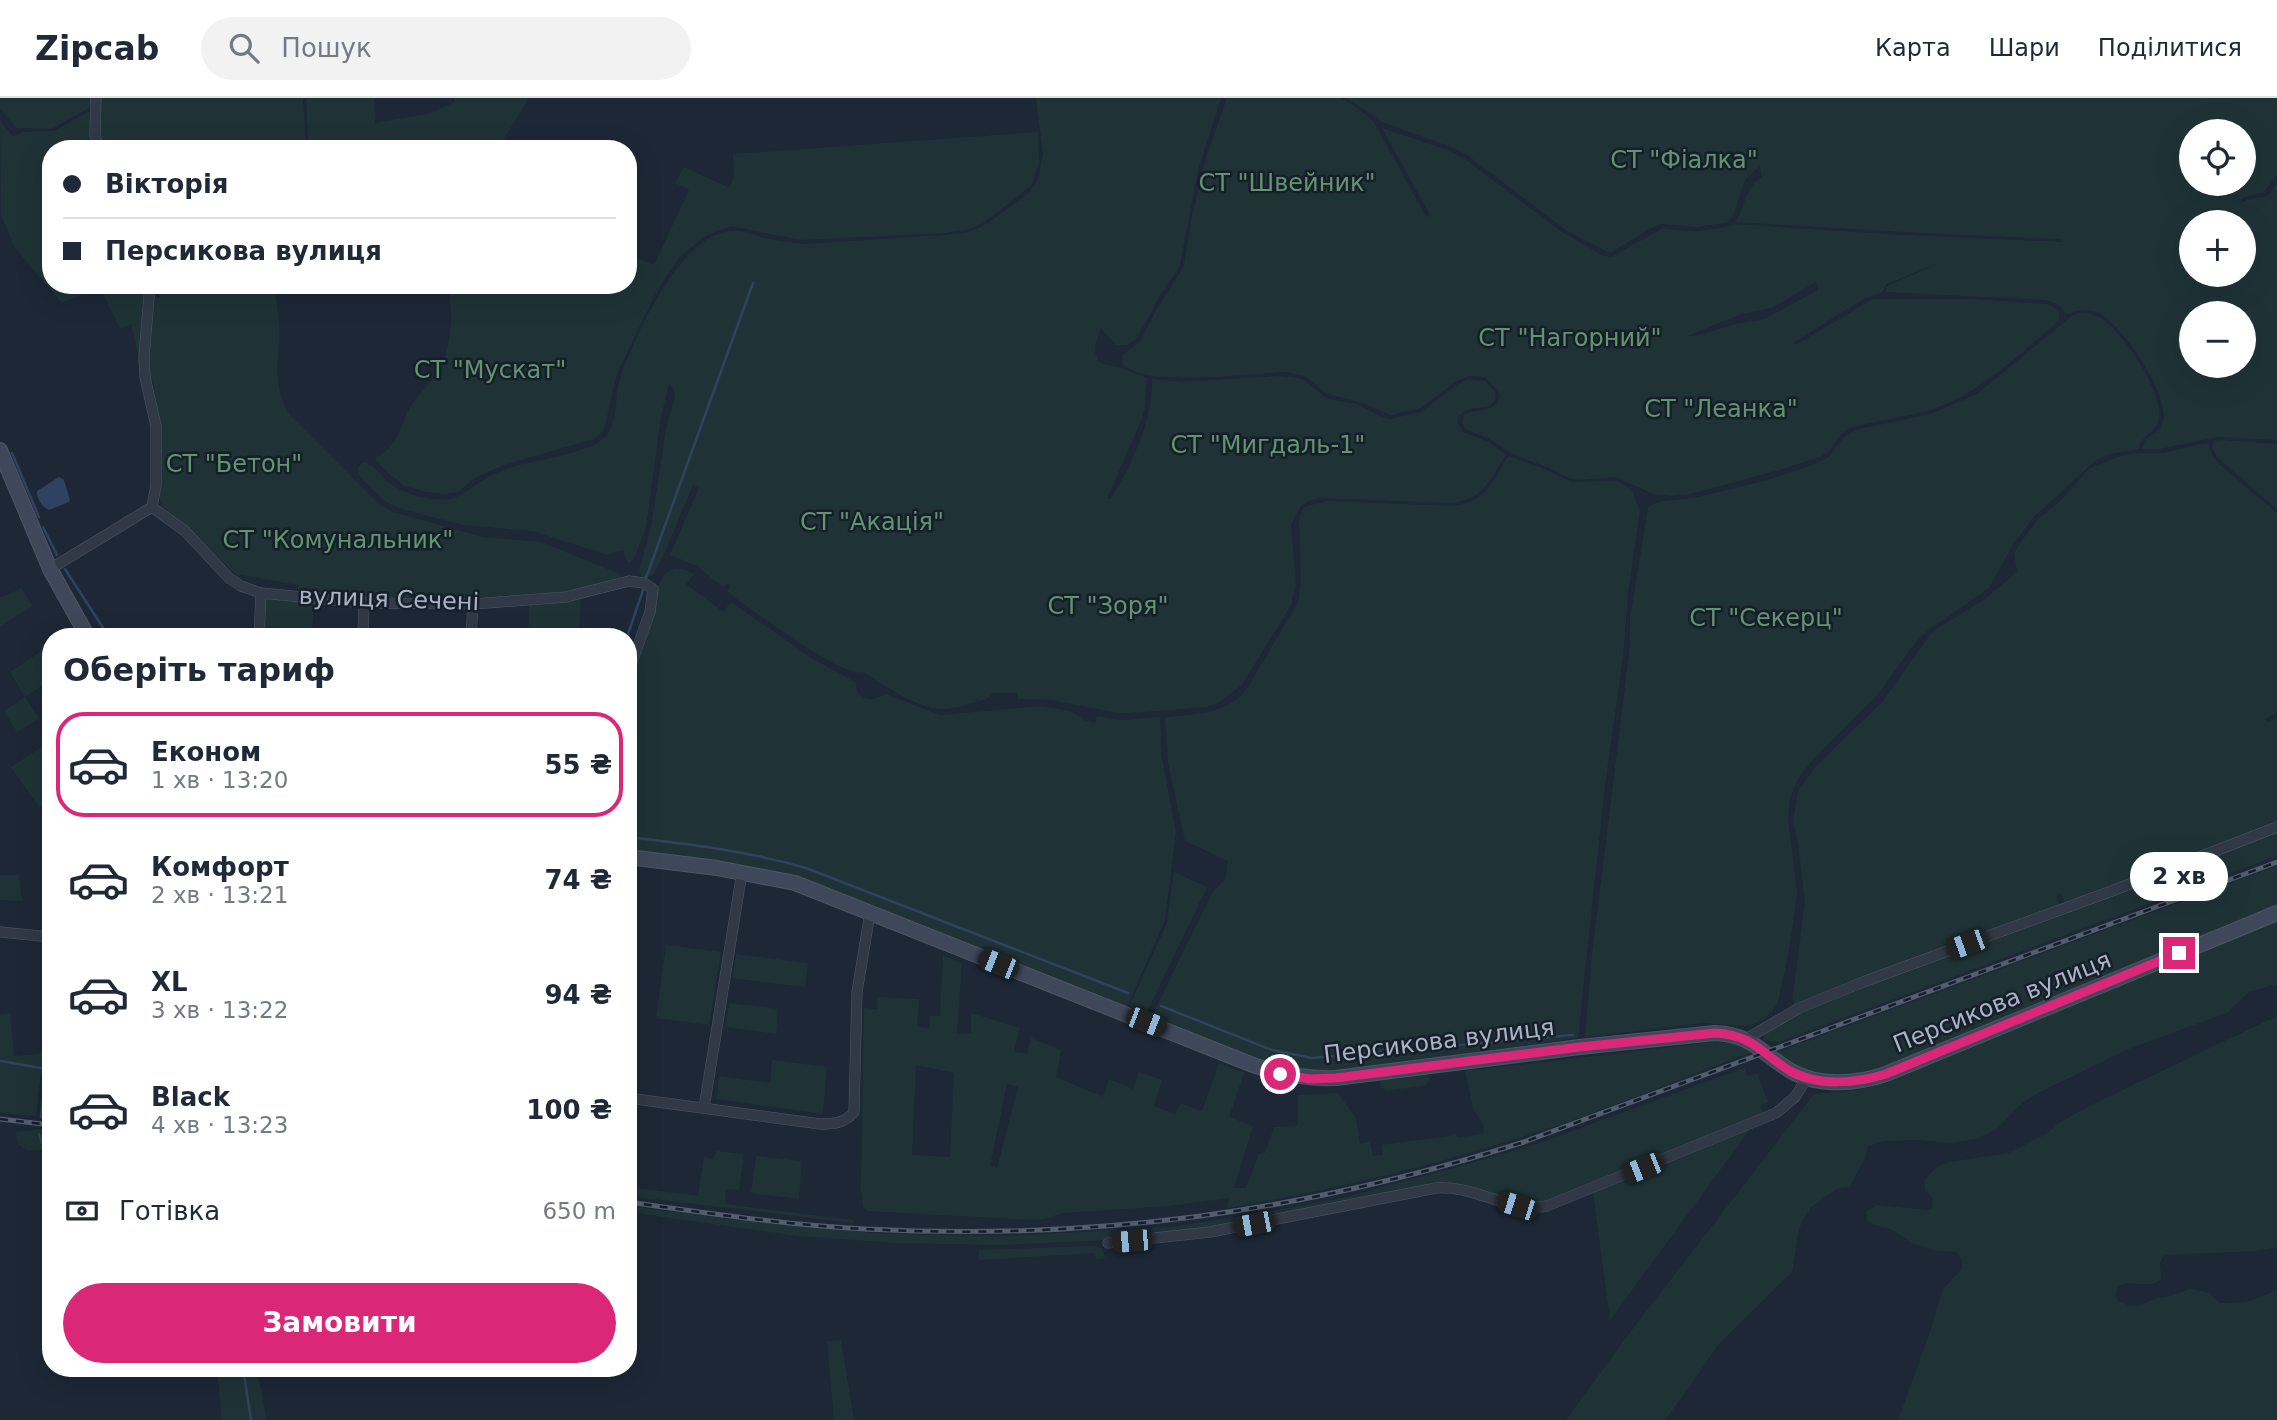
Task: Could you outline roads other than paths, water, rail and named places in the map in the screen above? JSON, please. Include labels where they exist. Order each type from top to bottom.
[{"type":"main road","points":[[0,450],[3,466],[50,569],[83,628]]},
{"type":"main road","name":"Персикова вулиця","points":[[637,858],[742,872],[794,883],[1253,1065],[1296,1077],[1336,1078],[1702,1033],[1724,1033],[1746,1039],[1788,1069],[1807,1078],[1852,1081],[1886,1074],[2277,913]]},
{"type":"street","points":[[96,98],[96,140]]},
{"type":"street","points":[[50,569],[152,508],[156,485],[156,426],[144,367],[149,294]]},
{"type":"street","name":"вулиця Сечені","points":[[152,508],[185,531],[229,578],[248,590],[261,593],[364,603],[472,604],[566,597],[629,581],[644,583],[653,589],[650,611],[637,648]]},
{"type":"street","points":[[259,628],[261,593]]},
{"type":"street","points":[[363,628],[364,603]]},
{"type":"street","points":[[471,628],[472,604]]},
{"type":"street","points":[[1746,1039],[1794,1011],[1863,982],[2277,827]]},
{"type":"street","points":[[704,1108],[742,872]]},
{"type":"street","points":[[637,1099],[820,1124],[849,1118],[854,1112],[857,992],[870,913]]},
{"type":"street","points":[[0,932],[42,936]]},
{"type":"street","points":[[1108,1243],[1210,1232],[1446,1187],[1466,1189],[1527,1208],[1547,1206],[1776,1113],[1791,1101],[1807,1078]]},
{"type":"water","points":[[59,477],[64,480],[70,500],[49,510],[40,502],[37,491]]},
{"type":"waterway","points":[[646,578],[753,283]]},
{"type":"waterway","points":[[12,453],[39,517]]},
{"type":"waterway","points":[[43,527],[57,555]]},
{"type":"waterway","points":[[65,569],[103,628]]},
{"type":"waterway","points":[[630,628],[643,590]]},
{"type":"waterway","points":[[637,838],[695,845],[806,868],[1128,993]]},
{"type":"waterway","points":[[1161,1006],[1272,1050],[1312,1058],[1573,1035]]},
{"type":"waterway","points":[[0,1061],[42,1068]]},
{"type":"waterway","points":[[41,1117],[42,1108]]},
{"type":"waterway","points":[[39,1134],[42,1143]]},
{"type":"waterway","points":[[244,1377],[251,1420]]},
{"type":"railway","points":[[637,1203],[835,1227],[950,1232],[1117,1225],[1199,1216],[1361,1187],[1524,1142],[2277,862]]},
{"type":"railway","points":[[0,1119],[42,1124]]},
{"type":"park label","name":"СТ \"Фіалка\"","points":[[1684,160]]},
{"type":"park label","name":"СТ \"Швейник\"","points":[[1287,183]]},
{"type":"park label","name":"СТ \"Нагорний\"","points":[[1570,338]]},
{"type":"park label","name":"СТ \"Мускат\"","points":[[490,370]]},
{"type":"park label","name":"СТ \"Леанка\"","points":[[1721,409]]},
{"type":"park label","name":"СТ \"Мигдаль-1\"","points":[[1268,445]]},
{"type":"park label","name":"СТ \"Бетон\"","points":[[234,464]]},
{"type":"park label","name":"СТ \"Акація\"","points":[[872,522]]},
{"type":"park label","name":"СТ \"Комунальник\"","points":[[338,540]]},
{"type":"park label","name":"СТ \"Зоря\"","points":[[1108,606]]},
{"type":"park label","name":"СТ \"Секерц\"","points":[[1766,618]]}]
